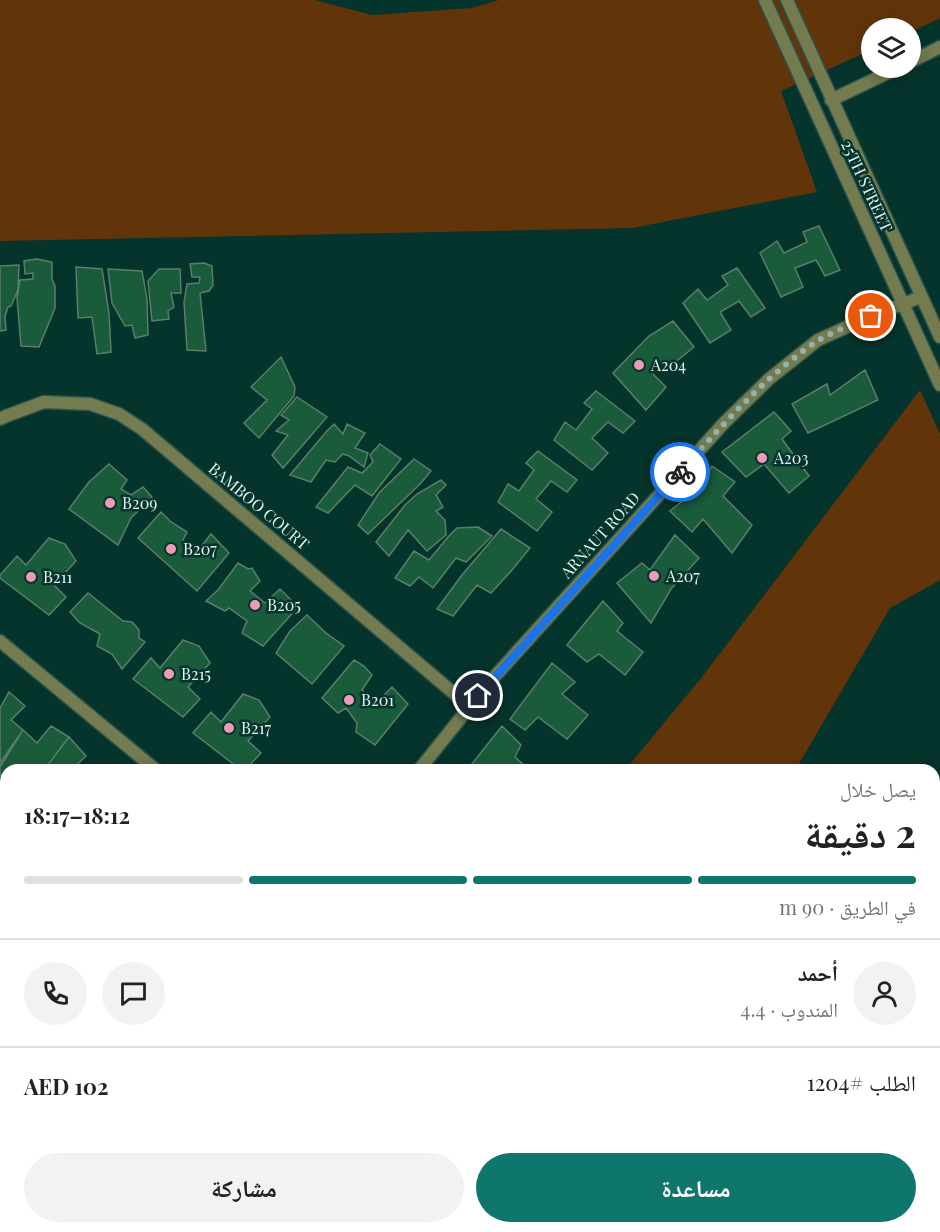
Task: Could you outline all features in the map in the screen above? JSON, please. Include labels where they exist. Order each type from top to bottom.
[{"type":"street","name":"25TH STREET","points":[[765,0],[940,385]]},
{"type":"street","name":"25TH STREET","points":[[787,0],[940,338]]},
{"type":"street","points":[[921,56],[940,47]]},
{"type":"street","points":[[831,100],[877,78]]},
{"type":"street","name":"ARNAUT ROAD","points":[[424,764],[495,676],[724,423],[769,379],[818,340],[921,297]]},
{"type":"street","name":"BAMBOO COURT","points":[[0,420],[44,402],[90,404],[118,414],[142,429],[470,707]]},
{"type":"street","points":[[0,641],[149,764]]},
{"type":"shaded area","points":[[0,0],[315,0],[372,15],[472,8],[499,0],[940,0],[940,18],[921,27],[921,18],[861,18],[861,55],[781,91],[817,192],[632,228],[0,241]]},
{"type":"shaded area","points":[[920,390],[940,434],[940,580],[890,608],[799,764],[630,764],[702,677]]},
{"type":"building","points":[[819,226],[840,270],[825,276],[816,260],[795,268],[803,287],[781,297],[760,253],[777,241],[784,253],[807,242],[803,232]]},
{"type":"building","points":[[37,259],[52,262],[55,308],[39,347],[21,346],[17,298],[20,280],[33,279],[33,273],[25,274],[24,261]]},
{"type":"building","points":[[204,263],[212,266],[213,285],[209,291],[200,293],[206,351],[187,350],[184,302],[187,284],[199,283],[200,277],[192,277],[190,264]]},
{"type":"building","points":[[19,265],[18,290],[5,316],[6,330],[0,331],[0,266]]},
{"type":"building","points":[[76,267],[102,269],[109,313],[111,352],[97,354],[92,317],[78,318]]},
{"type":"building","points":[[737,268],[765,308],[751,317],[739,301],[720,312],[731,330],[710,343],[683,303],[698,289],[707,300],[728,285],[722,276]]},
{"type":"building","points":[[108,269],[142,271],[147,299],[148,335],[135,338],[132,325],[125,326],[112,303]]},
{"type":"building","points":[[159,269],[180,269],[181,293],[171,293],[174,307],[168,311],[169,319],[152,321],[148,281]]},
{"type":"building","name":"A204","points":[[673,321],[694,347],[668,368],[660,363],[651,372],[666,387],[646,410],[613,373],[649,336]]},
{"type":"building","points":[[281,357],[295,387],[294,396],[259,438],[244,423],[267,400],[251,387]]},
{"type":"building","points":[[865,370],[878,400],[808,433],[792,404],[827,384],[830,395]]},
{"type":"building","points":[[596,391],[635,421],[623,433],[608,422],[592,438],[608,453],[592,470],[554,440],[565,422],[576,430],[592,409],[584,403]]},
{"type":"building","points":[[297,397],[327,417],[283,468],[272,455],[288,435],[276,431],[289,420],[281,415]]},
{"type":"building","name":"A203","points":[[774,412],[791,431],[782,439],[809,476],[789,493],[764,464],[746,477],[722,452]]},
{"type":"building","points":[[334,424],[343,434],[347,424],[365,433],[355,448],[368,453],[364,467],[343,454],[335,462],[326,460],[311,482],[290,475],[326,432]]},
{"type":"building","points":[[380,444],[401,459],[372,496],[355,485],[328,513],[316,507],[348,467],[362,473],[373,462],[370,455]]},
{"type":"building","points":[[538,451],[577,480],[567,492],[551,481],[536,499],[552,512],[537,531],[498,502],[508,484],[519,491],[534,470],[526,463]]},
{"type":"building","points":[[414,459],[431,471],[368,534],[358,525],[379,493]]},
{"type":"building","name":"B209","points":[[109,464],[127,480],[121,489],[131,495],[143,487],[152,497],[131,518],[118,545],[69,509],[89,482]]},
{"type":"building","points":[[712,466],[735,482],[723,496],[752,525],[732,553],[703,519],[692,532],[670,511],[698,488]]},
{"type":"building","points":[[441,480],[446,485],[436,495],[443,507],[436,511],[445,520],[446,535],[427,551],[408,530],[389,556],[376,542],[405,505],[417,494]]},
{"type":"building","name":"B207","points":[[161,512],[171,522],[187,532],[182,542],[196,553],[211,534],[229,553],[197,591],[138,538]]},
{"type":"building","points":[[478,527],[492,536],[466,562],[456,558],[433,588],[419,577],[410,586],[395,578],[414,551],[429,560],[457,528]]},
{"type":"building","points":[[501,529],[530,548],[491,593],[477,585],[453,616],[437,609],[462,575]]},
{"type":"building","name":"A207","points":[[675,535],[699,558],[671,589],[651,623],[617,583],[642,563],[650,570]]},
{"type":"building","name":"B211","points":[[49,538],[65,544],[76,561],[54,585],[66,597],[49,615],[0,578],[0,575],[17,556],[26,565]]},
{"type":"building","name":"B205","points":[[238,563],[248,569],[252,568],[260,581],[250,591],[265,603],[280,589],[298,607],[263,646],[242,633],[247,621],[229,608],[225,611],[206,601],[218,590]]},
{"type":"building","points":[[88,593],[123,621],[132,622],[139,630],[139,638],[145,642],[122,669],[112,654],[97,646],[100,634],[80,623],[70,612]]},
{"type":"building","points":[[603,601],[623,623],[617,631],[643,652],[625,675],[599,654],[587,662],[567,645]]},
{"type":"building","points":[[307,615],[344,646],[312,684],[276,653],[290,631]]},
{"type":"building","name":"B215","points":[[183,640],[199,646],[210,663],[188,687],[200,699],[183,717],[133,679],[151,658],[160,668]]},
{"type":"building","name":"B201","points":[[354,660],[372,675],[362,690],[376,703],[392,687],[408,704],[375,745],[356,732],[357,723],[346,708],[338,713],[322,698]]},
{"type":"building","points":[[552,663],[575,682],[562,694],[588,715],[567,739],[538,717],[525,730],[510,719]]},
{"type":"building","points":[[9,692],[25,706],[11,720],[23,730],[2,764],[0,764],[0,708]]},
{"type":"building","name":"B217","points":[[243,694],[259,700],[270,717],[248,741],[261,753],[251,764],[233,764],[193,733],[211,712],[221,722]]},
{"type":"building","points":[[51,726],[69,737],[49,764],[0,764],[23,730],[37,743]]},
{"type":"building","points":[[502,726],[521,745],[515,757],[523,764],[472,764]]},
{"type":"building","points":[[69,737],[86,756],[77,764],[49,764]]},
{"type":"way so far","points":[[680,472],[724,423],[769,379],[818,340],[871,316]]},
{"type":"place","name":"A204","points":[[639,365]]},
{"type":"place","name":"A203","points":[[762,458]]},
{"type":"place","name":"B209","points":[[110,503]]},
{"type":"place","name":"B207","points":[[171,549]]},
{"type":"place","name":"A207","points":[[654,576]]},
{"type":"place","name":"B211","points":[[31,577]]},
{"type":"place","name":"B205","points":[[255,605]]},
{"type":"place","name":"B215","points":[[169,674]]},
{"type":"place","name":"B201","points":[[349,700]]},
{"type":"place","name":"B217","points":[[229,728]]},
{"type":"route","points":[[478,696],[680,472]]}]
